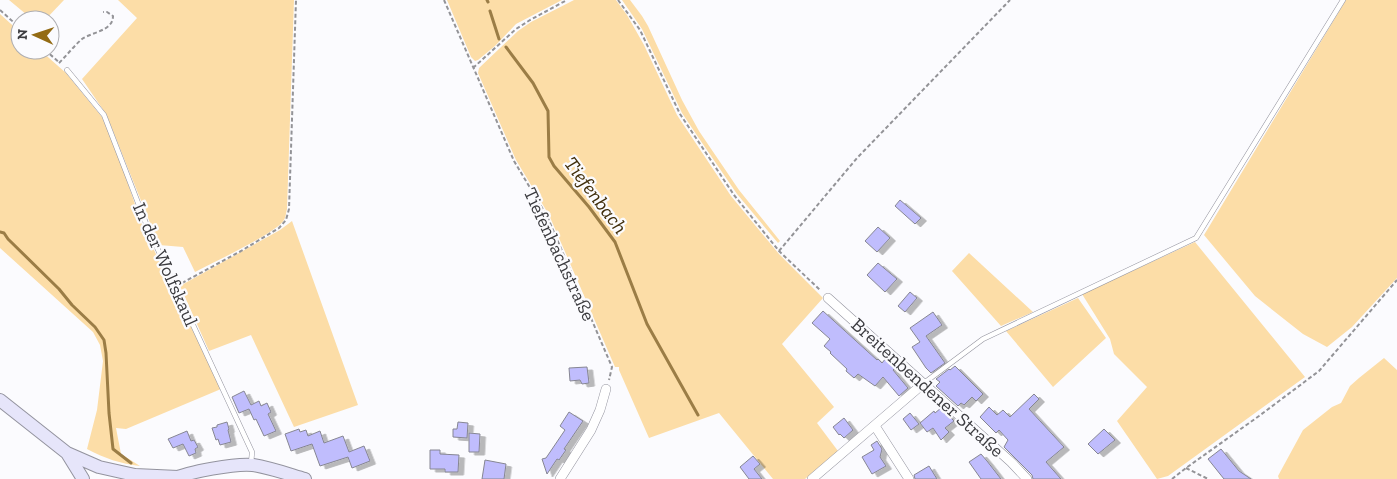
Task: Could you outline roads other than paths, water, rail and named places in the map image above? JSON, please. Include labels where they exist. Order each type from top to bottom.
[{"type":"street","name":"Breitenbendener Straße","points":[[828,298],[1011,462],[1027,479]]},
{"type":"street","points":[[812,479],[924,383]]},
{"type":"street","points":[[560,479],[591,430],[600,410],[606,389]]},
{"type":"street","points":[[0,400],[67,453],[99,467],[136,477],[176,478],[191,473],[231,466],[251,465],[305,479]]},
{"type":"street","points":[[876,426],[909,479]]},
{"type":"street","points":[[67,453],[82,477]]},
{"type":"street","points":[[82,477],[86,468],[99,467]]},
{"type":"lane","points":[[924,383],[983,340],[1196,238],[1343,0]]},
{"type":"lane","name":"In der Wolfskaul","points":[[67,70],[104,115],[147,226],[252,452],[251,465]]},
{"type":"waterway","name":"Tiefenbach","points":[[490,11],[499,39]]},
{"type":"waterway","name":"Tiefenbach","points":[[506,47],[533,83],[548,111],[549,157],[554,166],[589,207],[615,242],[647,324],[698,415]]},
{"type":"waterway","points":[[0,232],[4,233],[59,289],[72,305],[95,327],[104,340],[113,449],[131,463]]}]
